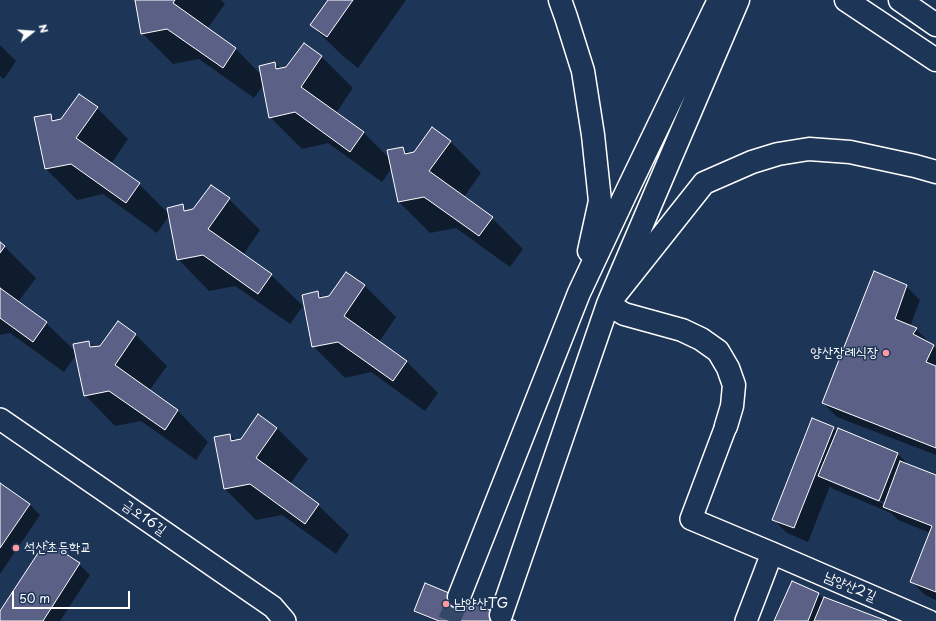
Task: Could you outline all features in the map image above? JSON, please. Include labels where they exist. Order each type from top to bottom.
[{"type":"highway","points":[[560,0],[583,71],[593,135],[600,201],[580,292]]},
{"type":"highway","points":[[459,597],[580,292],[719,0]]},
{"type":"highway","points":[[501,614],[608,304],[738,0]]},
{"type":"highway","points":[[846,0],[936,60]]},
{"type":"highway","points":[[900,0],[936,25]]},
{"type":"highway","points":[[608,304],[704,183],[752,162],[778,154],[810,149],[850,152],[936,172]]},
{"type":"highway","points":[[608,304],[624,314],[682,330],[701,339],[718,351],[728,368],[734,385],[732,406],[726,426]]},
{"type":"street","name":"금오16길","points":[[0,419],[273,607],[285,621]]},
{"type":"street","name":"남양산2길","points":[[726,426],[691,519],[929,621]]},
{"type":"street","points":[[746,621],[772,553]]},
{"type":"building","points":[[135,0],[175,0],[173,3],[236,48],[223,68],[167,29],[141,34]]},
{"type":"building","points":[[328,0],[353,0],[327,37],[310,25]]},
{"type":"building","points":[[304,43],[322,56],[301,87],[364,132],[350,152],[295,112],[269,118],[259,66],[275,62],[276,69],[286,67]]},
{"type":"building","points":[[79,94],[98,107],[76,138],[140,183],[126,203],[71,164],[45,169],[34,117],[51,114],[52,121],[61,119]]},
{"type":"building","points":[[432,127],[451,141],[429,171],[493,217],[479,236],[424,197],[398,202],[387,150],[403,147],[405,154],[414,152]]},
{"type":"building","points":[[211,185],[230,198],[208,229],[272,274],[258,294],[203,255],[177,260],[167,208],[183,204],[184,211],[193,209]]},
{"type":"building","points":[[0,242],[5,246],[0,253]]},
{"type":"building","name":"양산장례식장","points":[[874,271],[907,285],[895,319],[917,328],[913,334],[934,345],[926,362],[936,366],[936,448],[822,403]]},
{"type":"building","points":[[346,272],[365,285],[344,316],[407,361],[393,381],[338,342],[312,347],[302,295],[318,291],[319,298],[329,296]]},
{"type":"building","points":[[0,288],[47,322],[33,342],[0,318]]},
{"type":"building","points":[[118,321],[136,334],[115,365],[178,410],[165,430],[109,391],[84,396],[73,344],[89,341],[90,347],[100,346]]},
{"type":"building","points":[[258,414],[277,428],[256,458],[319,504],[305,524],[250,484],[224,489],[214,437],[230,434],[231,441],[241,439]]},
{"type":"building","points":[[812,418],[834,427],[794,528],[772,520]]},
{"type":"building","points":[[838,428],[898,453],[879,501],[818,476]]},
{"type":"building","points":[[900,461],[936,475],[936,592],[910,582],[932,526],[883,507]]},
{"type":"building","name":"석산초등학교","points":[[0,483],[30,504],[0,548]]},
{"type":"building","points":[[46,541],[80,563],[43,621],[0,621],[0,611]]},
{"type":"building","points":[[792,581],[819,593],[808,621],[774,621]]},
{"type":"building","name":"남양산TG","points":[[425,583],[516,621],[439,621],[414,611]]},
{"type":"building","points":[[824,597],[887,621],[814,621]]},
{"type":"tunnel","points":[[449,621],[459,597]]},
{"type":"place","name":"양산장례식장","points":[[886,353]]},
{"type":"place","name":"석산초등학교","points":[[16,548]]},
{"type":"place","name":"남양산TG","points":[[446,604]]}]
